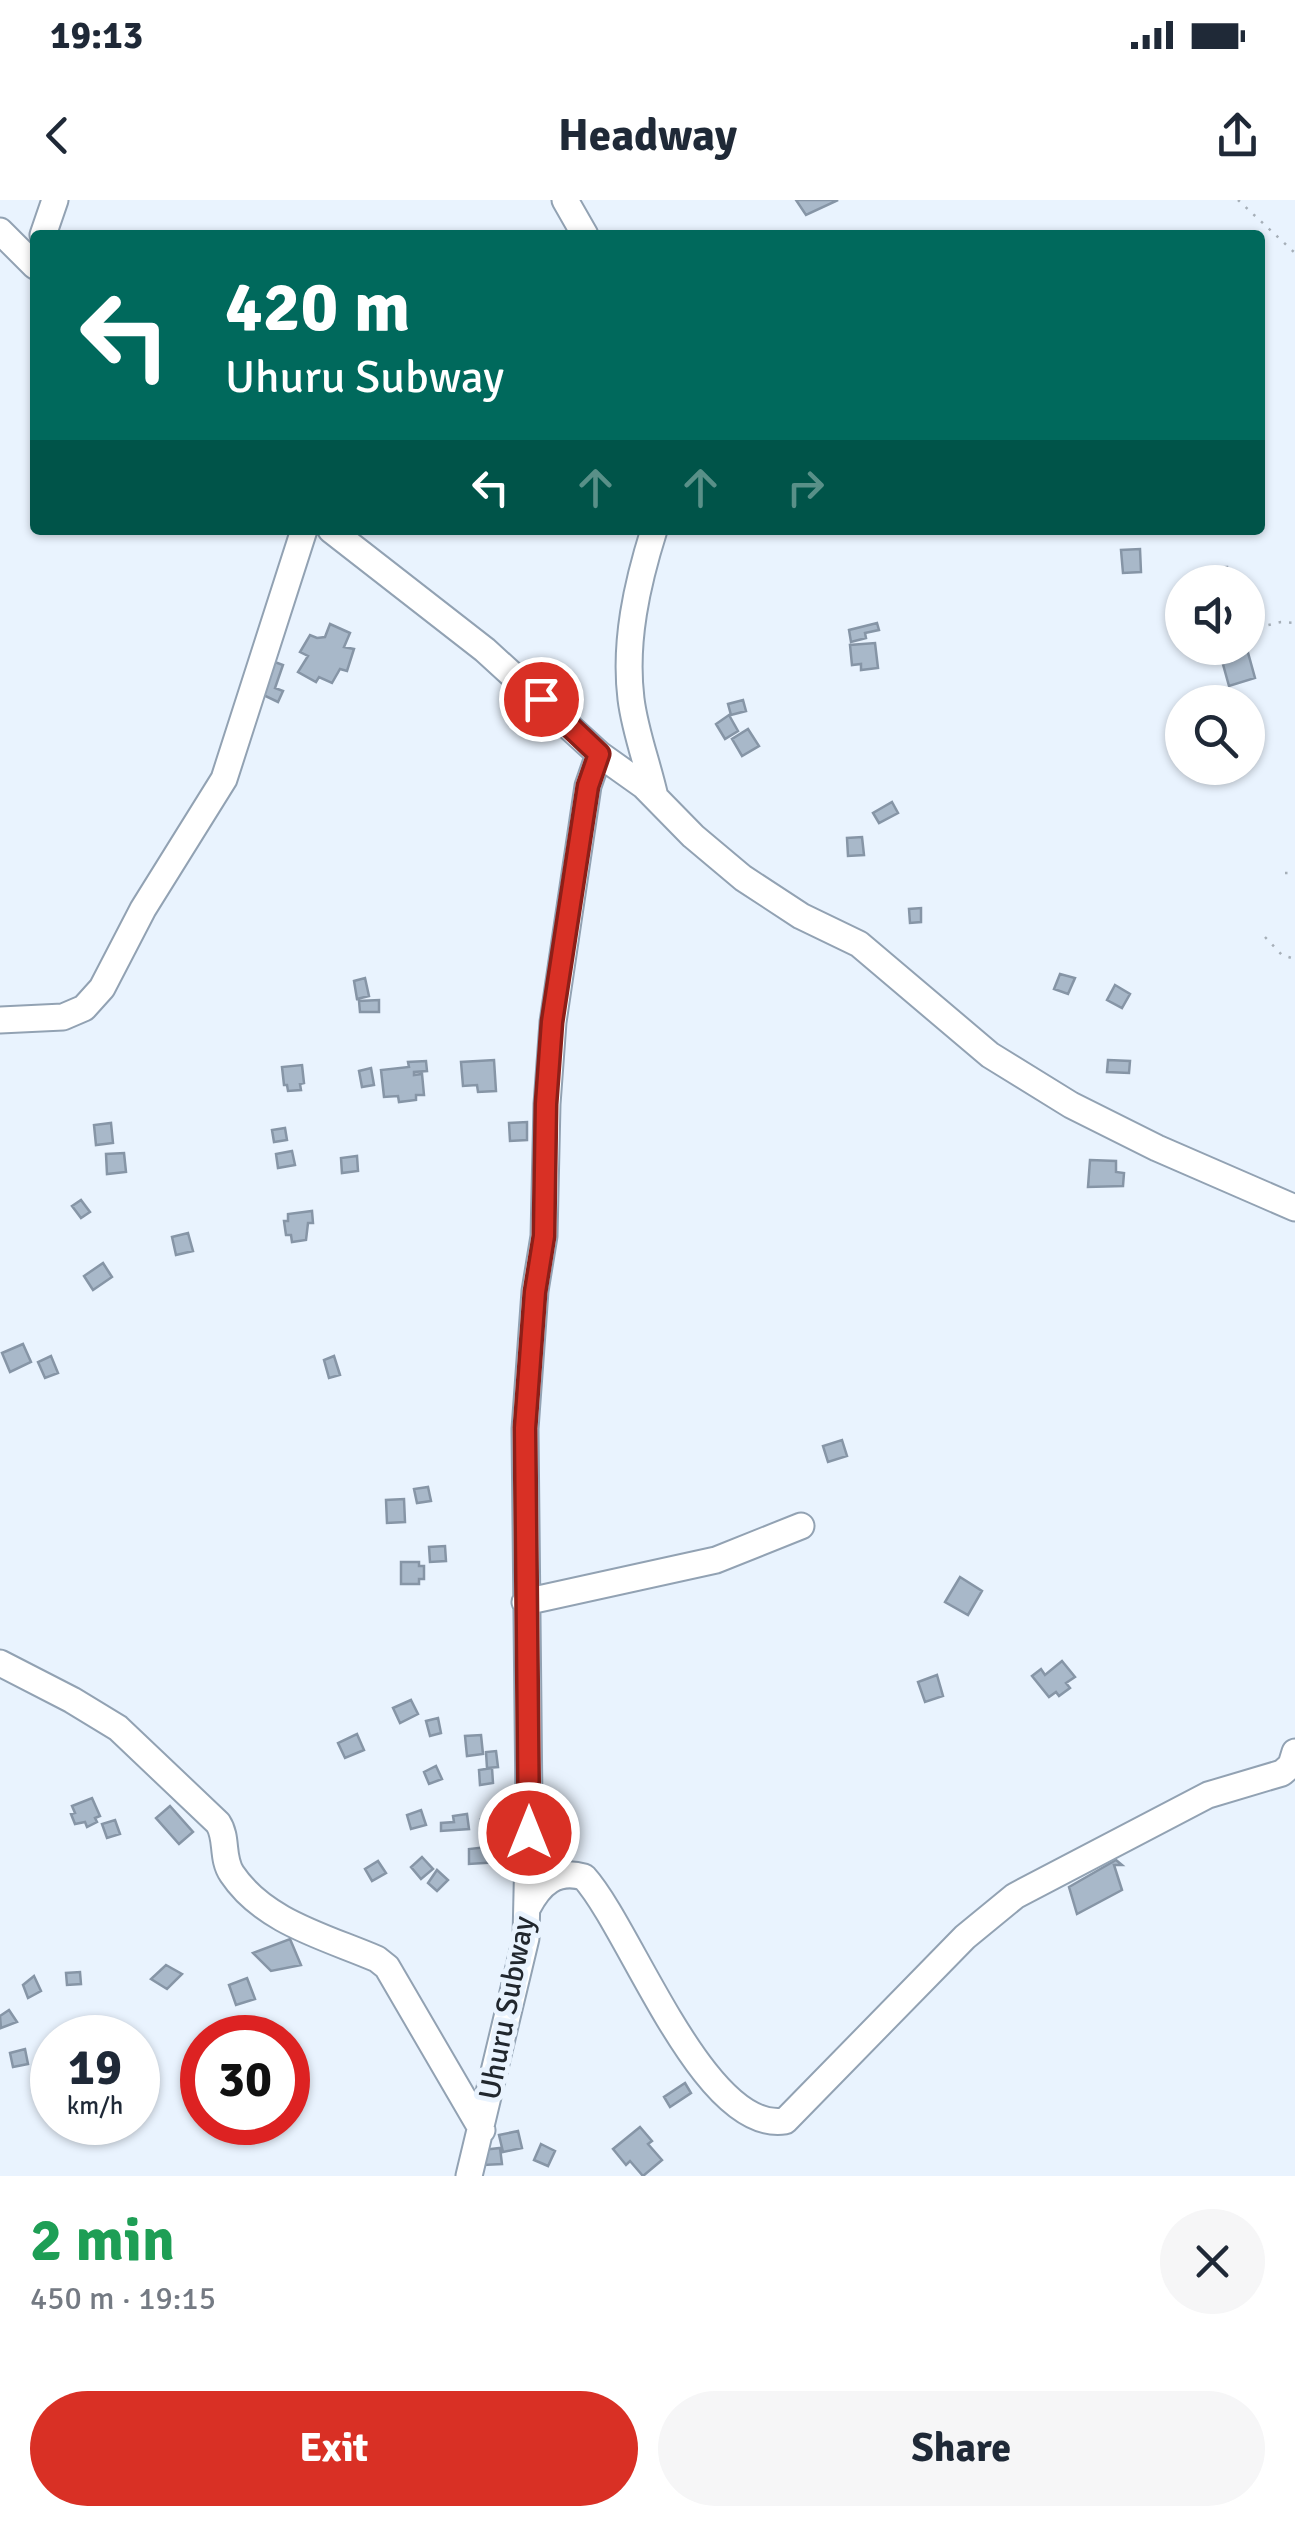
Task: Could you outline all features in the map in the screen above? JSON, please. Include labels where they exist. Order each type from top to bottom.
[{"type":"street","points":[[45,230],[55,200]]},
{"type":"street","points":[[566,200],[583,230]]},
{"type":"street","points":[[0,231],[30,261]]},
{"type":"street","points":[[0,1020],[70,1015],[84,1008],[102,988],[156,886],[224,779],[302,535]]},
{"type":"street","points":[[337,535],[486,650],[599,754],[655,797],[694,836],[764,894],[860,944],[957,1030],[1032,1084],[1157,1148],[1295,1208]]},
{"type":"street","points":[[653,535],[636,596],[630,679],[634,716],[655,797]]},
{"type":"street","name":"Uhuru Subway","points":[[469,2176],[521,1968],[528,1907],[525,1428],[535,1292],[544,1236],[552,1022],[588,786],[599,754]]},
{"type":"street","points":[[525,1602],[716,1560],[801,1526]]},
{"type":"street","points":[[0,1663],[102,1716],[134,1740],[170,1780],[218,1822],[230,1872],[266,1909],[387,1967],[482,2130]]},
{"type":"street","points":[[528,1907],[546,1881],[570,1874],[584,1877],[672,2023],[721,2091],[754,2118],[785,2121],[906,1995],[995,1910],[1040,1881],[1208,1795],[1282,1774],[1291,1765],[1295,1752]]},
{"type":"path","points":[[1238,200],[1245,202],[1264,227],[1295,253]]},
{"type":"path","points":[[1265,626],[1295,623]]},
{"type":"path","points":[[1285,873],[1295,873]]},
{"type":"path","points":[[1266,938],[1282,955],[1295,959]]},
{"type":"building","points":[[796,200],[838,200],[806,215]]},
{"type":"building","points":[[1140,549],[1141,572],[1123,573],[1121,550]]},
{"type":"building","points":[[877,623],[879,630],[851,642],[849,630]]},
{"type":"building","points":[[330,624],[350,633],[344,647],[354,649],[347,671],[340,669],[332,683],[319,677],[316,682],[298,672],[308,656],[300,652],[310,635],[325,637]]},
{"type":"building","points":[[875,643],[878,668],[861,670],[861,664],[852,665],[850,645]]},
{"type":"building","points":[[272,661],[283,665],[275,688],[283,691],[278,702],[259,693]]},
{"type":"building","points":[[1223,665],[1251,665],[1255,678],[1229,685]]},
{"type":"building","points":[[743,700],[746,711],[731,715],[728,704]]},
{"type":"building","points":[[729,715],[738,731],[725,739],[716,724]]},
{"type":"building","points":[[748,729],[759,746],[742,756],[732,739]]},
{"type":"building","points":[[892,802],[898,813],[879,823],[873,813]]},
{"type":"building","points":[[862,837],[864,855],[848,856],[847,838]]},
{"type":"building","points":[[921,908],[921,922],[910,923],[909,909]]},
{"type":"building","points":[[1060,974],[1075,978],[1068,994],[1054,989]]},
{"type":"building","points":[[365,978],[369,996],[357,999],[354,981]]},
{"type":"building","points":[[1115,985],[1130,994],[1122,1008],[1107,1000]]},
{"type":"building","points":[[379,1000],[379,1012],[360,1012],[359,1001]]},
{"type":"building","points":[[494,1060],[496,1091],[478,1092],[477,1085],[463,1086],[461,1062]]},
{"type":"building","points":[[1108,1060],[1130,1061],[1129,1073],[1107,1072]]},
{"type":"building","points":[[426,1061],[427,1071],[414,1072],[422,1074],[424,1095],[399,1102],[398,1096],[384,1097],[381,1070]]},
{"type":"building","points":[[302,1065],[301,1090],[288,1091],[282,1067]]},
{"type":"building","points":[[371,1068],[374,1085],[362,1087],[359,1071]]},
{"type":"building","points":[[527,1122],[527,1140],[510,1141],[509,1123]]},
{"type":"building","points":[[111,1123],[113,1143],[96,1145],[94,1125]]},
{"type":"building","points":[[285,1128],[287,1140],[274,1142],[272,1130]]},
{"type":"building","points":[[292,1151],[295,1165],[278,1168],[276,1154]]},
{"type":"building","points":[[124,1153],[126,1172],[107,1174],[106,1154]]},
{"type":"building","points":[[357,1156],[358,1171],[342,1173],[341,1158]]},
{"type":"building","points":[[1090,1160],[1116,1161],[1116,1172],[1124,1173],[1123,1186],[1088,1187]]},
{"type":"building","points":[[81,1200],[90,1212],[81,1218],[72,1206]]},
{"type":"building","points":[[312,1211],[313,1223],[308,1223],[306,1240],[292,1242],[291,1235],[286,1235],[284,1221],[288,1221],[288,1214]]},
{"type":"building","points":[[188,1233],[193,1251],[176,1255],[172,1237]]},
{"type":"building","points":[[103,1263],[112,1277],[93,1290],[84,1276]]},
{"type":"building","points":[[23,1344],[31,1362],[10,1372],[2,1353]]},
{"type":"building","points":[[51,1356],[58,1373],[45,1378],[38,1362]]},
{"type":"building","points":[[334,1356],[340,1375],[329,1378],[324,1360]]},
{"type":"building","points":[[842,1440],[847,1456],[828,1462],[823,1446]]},
{"type":"building","points":[[428,1487],[431,1501],[417,1503],[414,1489]]},
{"type":"building","points":[[404,1499],[405,1522],[387,1523],[386,1500]]},
{"type":"building","points":[[445,1546],[446,1561],[430,1562],[429,1547]]},
{"type":"building","points":[[401,1562],[419,1562],[419,1566],[424,1566],[424,1579],[419,1579],[419,1584],[401,1584]]},
{"type":"building","points":[[960,1577],[982,1591],[968,1615],[945,1602]]},
{"type":"building","points":[[1062,1661],[1075,1677],[1066,1683],[1070,1688],[1059,1696],[1056,1692],[1049,1697],[1032,1676],[1041,1669],[1045,1675]]},
{"type":"building","points":[[937,1675],[943,1696],[925,1702],[918,1682]]},
{"type":"building","points":[[411,1700],[418,1714],[400,1723],[393,1708]]},
{"type":"building","points":[[438,1718],[441,1733],[430,1736],[426,1721]]},
{"type":"building","points":[[357,1734],[364,1750],[345,1758],[338,1743]]},
{"type":"building","points":[[481,1735],[483,1754],[467,1756],[465,1736]]},
{"type":"building","points":[[496,1751],[498,1767],[487,1768],[486,1752]]},
{"type":"building","points":[[436,1766],[442,1779],[429,1784],[424,1772]]},
{"type":"building","points":[[492,1768],[493,1783],[480,1785],[479,1770]]},
{"type":"building","points":[[92,1798],[100,1816],[95,1818],[97,1822],[87,1827],[85,1822],[75,1824],[72,1806]]},
{"type":"building","points":[[170,1806],[193,1832],[179,1844],[156,1818]]},
{"type":"building","points":[[421,1810],[426,1825],[411,1829],[407,1815]]},
{"type":"building","points":[[467,1814],[469,1829],[441,1831],[441,1823],[454,1822],[453,1816]]},
{"type":"building","points":[[503,1815],[508,1842],[486,1845],[481,1819]]},
{"type":"building","points":[[115,1820],[120,1834],[107,1838],[102,1824]]},
{"type":"building","points":[[495,1846],[499,1862],[469,1864],[469,1849]]},
{"type":"building","points":[[422,1857],[433,1869],[421,1879],[411,1867]]},
{"type":"building","points":[[1116,1860],[1122,1865],[1114,1865],[1122,1890],[1077,1914],[1069,1887]]},
{"type":"building","points":[[378,1861],[386,1873],[372,1881],[365,1869]]},
{"type":"building","points":[[437,1870],[448,1880],[437,1891],[428,1883]]},
{"type":"building","points":[[290,1939],[301,1965],[271,1971],[253,1953]]},
{"type":"building","points":[[166,1965],[182,1974],[167,1989],[151,1979]]},
{"type":"building","points":[[80,1972],[81,1984],[67,1985],[66,1973]]},
{"type":"building","points":[[34,1976],[41,1991],[28,1998],[23,1985]]},
{"type":"building","points":[[247,1978],[255,1999],[236,2005],[229,1985]]},
{"type":"building","points":[[9,2010],[17,2022],[1,2028],[0,2016]]},
{"type":"building","points":[[25,2049],[28,2064],[13,2067],[10,2053]]},
{"type":"building","points":[[685,2083],[691,2093],[670,2107],[664,2097]]},
{"type":"building","points":[[640,2127],[662,2160],[643,2176],[630,2161],[626,2165],[613,2149]]},
{"type":"building","points":[[518,2131],[522,2148],[503,2152],[499,2135]]},
{"type":"building","points":[[541,2144],[555,2151],[548,2166],[534,2160]]},
{"type":"building","points":[[500,2148],[502,2164],[483,2165],[482,2150]]},
{"type":"route","points":[[529,1833],[525,1428],[535,1292],[544,1236],[546,1104],[562,948],[588,786],[599,754],[541,699]]}]
